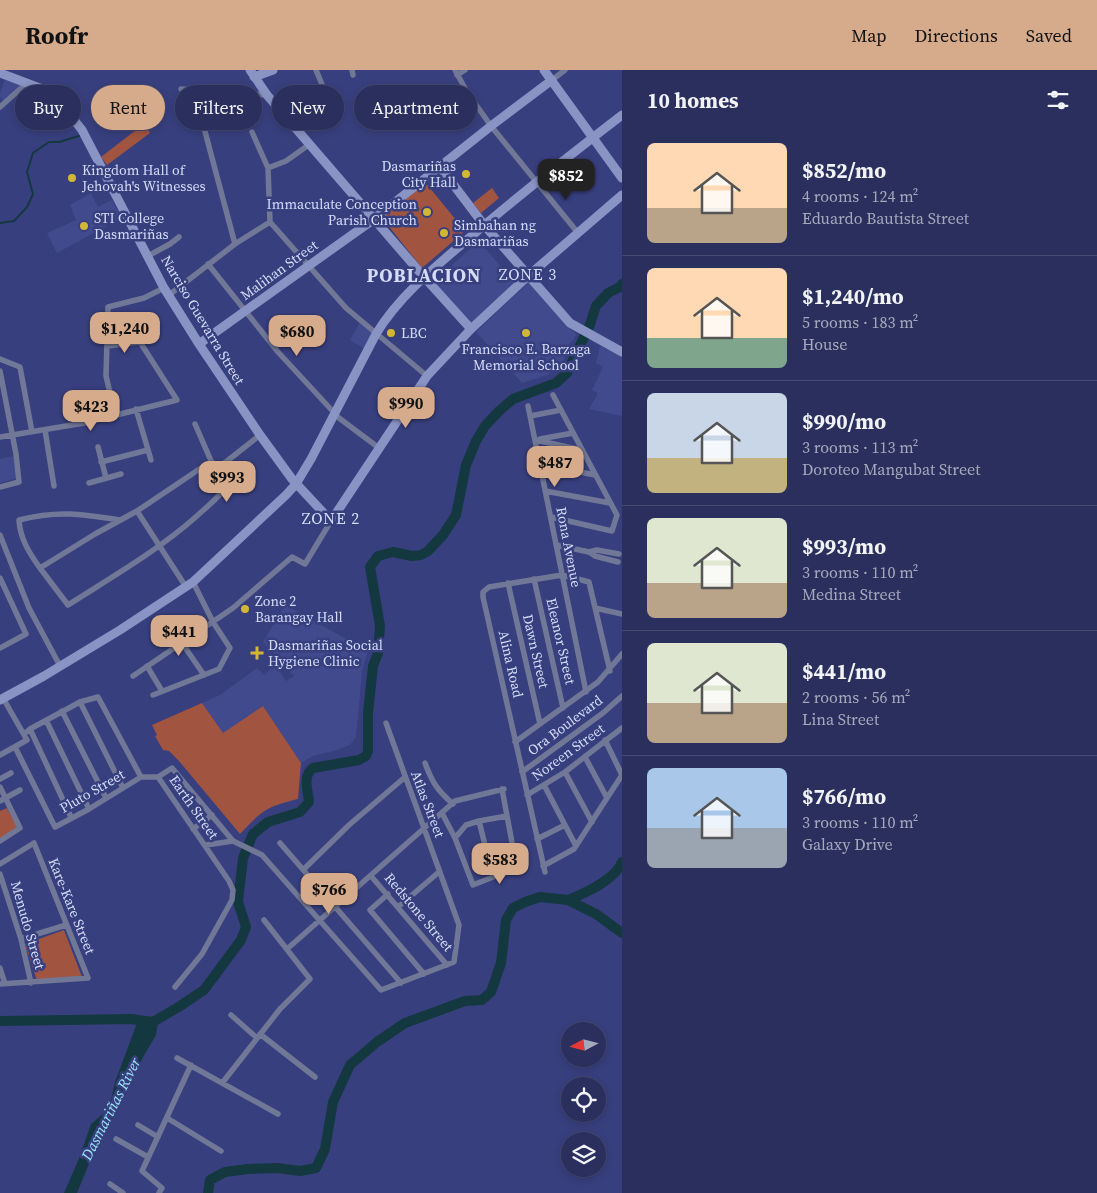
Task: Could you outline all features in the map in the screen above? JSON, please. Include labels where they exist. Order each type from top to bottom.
[{"type":"street","points":[[273,70],[252,73],[267,95],[424,277],[472,329]]},
{"type":"street","points":[[316,70],[322,85]]},
{"type":"street","points":[[465,70],[456,73],[466,92],[491,126],[578,233]]},
{"type":"street","points":[[544,70],[622,178]]},
{"type":"street","name":"Malihan Street","points":[[199,344],[374,219],[565,70]]},
{"type":"street","name":"Narciso Guevarra Street","points":[[0,73],[53,93],[82,130],[167,291],[199,344],[260,435],[296,484],[331,521]]},
{"type":"street","points":[[0,106],[27,83]]},
{"type":"street","points":[[262,95],[267,95]]},
{"type":"street","points":[[0,755],[27,740],[2,699],[60,666],[190,585],[236,544],[296,484],[336,414],[376,334],[403,299],[424,277],[484,225],[622,115]]},
{"type":"street","points":[[205,130],[235,244]]},
{"type":"street","points":[[252,132],[268,168],[270,222],[346,308],[427,376]]},
{"type":"street","points":[[268,168],[286,160],[310,144]]},
{"type":"street","points":[[440,168],[484,225],[570,322],[622,352]]},
{"type":"street","points":[[133,676],[233,608],[292,556],[305,564],[331,521],[427,376],[472,329],[528,276],[622,195]]},
{"type":"street","points":[[115,414],[106,376],[108,307],[167,291],[270,222]]},
{"type":"street","points":[[148,256],[179,237]]},
{"type":"street","points":[[208,264],[278,352],[336,414],[379,448]]},
{"type":"street","points":[[0,437],[84,423],[178,400],[140,342],[139,322]]},
{"type":"street","points":[[107,346],[140,342]]},
{"type":"street","points":[[0,359],[20,367],[32,432]]},
{"type":"street","points":[[0,371],[19,482],[0,487]]},
{"type":"street","points":[[551,517],[612,531],[616,515],[554,395]]},
{"type":"street","name":"Rona Avenue","points":[[528,406],[586,692]]},
{"type":"street","points":[[136,410],[151,460]]},
{"type":"street","points":[[530,416],[561,410]]},
{"type":"street","points":[[195,424],[212,462]]},
{"type":"street","points":[[45,430],[54,486]]},
{"type":"street","points":[[535,440],[573,433]]},
{"type":"street","points":[[40,568],[137,511],[207,464],[212,462],[222,464],[260,435]]},
{"type":"street","points":[[535,440],[582,450]]},
{"type":"street","points":[[98,447],[106,478]]},
{"type":"street","points":[[101,462],[148,450]]},
{"type":"street","points":[[120,520],[76,513],[44,514],[19,520],[20,532],[31,556],[68,605],[183,529],[223,493],[230,482],[222,464]]},
{"type":"street","points":[[540,464],[595,475]]},
{"type":"street","points":[[89,483],[121,474]]},
{"type":"street","points":[[545,491],[610,503]]},
{"type":"street","points":[[137,511],[159,546],[190,585],[230,648],[219,669],[153,695]]},
{"type":"street","points":[[0,535],[29,608],[60,666]]},
{"type":"street","points":[[556,545],[589,552],[620,565],[621,553],[597,550],[589,552]]},
{"type":"street","points":[[508,583],[562,575],[589,582],[610,671]]},
{"type":"street","points":[[0,578],[26,634],[0,648]]},
{"type":"street","name":"Eleanor Street","points":[[534,579],[564,708]]},
{"type":"street","name":"Alina Road","points":[[508,583],[489,587],[483,592],[483,597],[544,869],[570,853],[576,846]]},
{"type":"street","name":"Dawn Street","points":[[508,583],[540,724]]},
{"type":"street","points":[[595,608],[622,614]]},
{"type":"street","points":[[182,642],[204,675]]},
{"type":"street","points":[[515,742],[586,692],[610,671],[622,654]]},
{"type":"street","points":[[147,666],[162,692]]},
{"type":"street","name":"Ora Boulevard","points":[[522,772],[603,713],[622,696]]},
{"type":"street","points":[[24,734],[80,702],[98,697],[141,777]]},
{"type":"street","points":[[80,702],[123,788]]},
{"type":"street","points":[[62,712],[106,798]]},
{"type":"street","points":[[46,720],[89,809]]},
{"type":"street","name":"Atlas Street","points":[[386,723],[404,778],[459,925],[454,962],[447,965]]},
{"type":"street","name":"Noreen Street","points":[[527,795],[565,772],[622,728]]},
{"type":"street","points":[[30,729],[71,817]]},
{"type":"street","points":[[544,785],[576,846],[622,775],[605,740]]},
{"type":"street","name":"Pluto Street","points":[[15,747],[55,827],[89,809],[141,777]]},
{"type":"street","points":[[585,757],[607,798]]},
{"type":"street","points":[[425,763],[431,780],[439,792],[452,804]]},
{"type":"street","points":[[158,778],[172,768],[233,840],[262,855],[380,990],[447,965]]},
{"type":"street","points":[[565,772],[592,822]]},
{"type":"street","points":[[0,779],[11,773]]},
{"type":"street","name":"Earth Street","points":[[141,777],[158,778],[206,845],[232,886],[232,900],[202,954],[175,987]]},
{"type":"street","points":[[304,869],[349,825],[404,778]]},
{"type":"street","points":[[0,786],[3,800],[20,828],[0,841]]},
{"type":"street","points":[[287,949],[455,801],[503,789],[516,864],[494,877],[473,885],[455,838],[442,813]]},
{"type":"street","points":[[3,800],[20,790]]},
{"type":"street","points":[[193,829],[212,815]]},
{"type":"street","points":[[455,838],[466,825],[479,820],[507,816]]},
{"type":"street","points":[[479,820],[494,877]]},
{"type":"street","points":[[537,839],[564,825]]},
{"type":"street","points":[[206,845],[233,840]]},
{"type":"street","points":[[280,842],[401,983]]},
{"type":"street","name":"Kare-Kare Street","points":[[0,864],[34,843],[88,978],[31,983]]},
{"type":"street","points":[[398,907],[439,872]]},
{"type":"street","name":"Menudo Street","points":[[0,874],[31,983]]},
{"type":"street","name":"Redstone Street","points":[[371,876],[447,965]]},
{"type":"street","points":[[388,894],[370,910],[424,974]]},
{"type":"street","points":[[223,1082],[280,1008],[310,979],[264,920]]},
{"type":"street","points":[[20,939],[66,925]]},
{"type":"street","points":[[0,968],[2,984],[31,983]]},
{"type":"street","points":[[231,1015],[315,1077]]},
{"type":"street","points":[[177,1058],[278,1114]]},
{"type":"street","points":[[159,1193],[162,1188],[142,1172],[191,1065]]},
{"type":"street","points":[[167,1118],[222,1151]]},
{"type":"street","points":[[138,1125],[158,1137]]},
{"type":"street","points":[[116,1139],[148,1157]]},
{"type":"street","points":[[110,1184],[124,1193]]},
{"type":"shaded area","points":[[5,80],[22,85],[15,85],[15,91],[4,101],[0,97]]},
{"type":"shaded area","points":[[136,130],[148,130],[150,133],[107,165],[101,157]]},
{"type":"shaded area","points":[[425,182],[465,231],[422,268],[383,219],[383,216]]},
{"type":"shaded area","points":[[492,188],[499,198],[481,213],[473,203]]},
{"type":"shaded area","name":"STI College Dasmariñas","points":[[91,193],[98,207],[112,200],[121,218],[57,253],[47,233],[76,220],[70,205]]},
{"type":"shaded area","points":[[479,241],[507,274],[516,268],[523,275],[471,325],[433,282]]},
{"type":"shaded area","name":"Francisco E. Barzaga Memorial School","points":[[529,282],[569,328],[577,334],[569,345],[562,364],[550,374],[522,383],[476,332]]},
{"type":"shaded area","points":[[360,322],[374,333],[365,349],[350,340]]},
{"type":"shaded area","points":[[600,346],[622,356],[622,416],[589,409],[598,393],[592,390],[603,367],[596,363]]},
{"type":"shaded area","points":[[14,456],[18,478],[0,483],[0,459]]},
{"type":"shaded area","points":[[285,605],[368,651],[362,671],[356,737],[350,745],[313,756],[301,763],[263,706],[223,734],[202,703],[220,695],[257,668],[264,675],[275,665],[286,681],[294,676],[263,642]]},
{"type":"shaded area","points":[[202,703],[223,733],[263,706],[301,763],[298,799],[278,804],[265,810],[240,834],[179,761],[169,751],[163,750],[155,736],[157,735],[152,725]]},
{"type":"shaded area","points":[[7,808],[17,827],[0,839],[0,811]]},
{"type":"shaded area","points":[[64,930],[82,977],[37,981],[25,944]]},
{"type":"water","points":[[158,1022],[156,1035],[143,1057],[119,1109],[98,1142],[77,1193],[64,1193],[91,1124],[105,1112],[111,1100],[115,1082],[137,1023]]},
{"type":"waterway","points":[[0,223],[14,221],[27,207],[33,194],[27,172],[33,153],[49,142],[59,142],[82,135]]},
{"type":"waterway","name":"Dasmariñas River","points":[[589,327],[596,306],[608,293],[622,284]]},
{"type":"waterway","name":"Dasmariñas River","points":[[147,1034],[153,1022],[204,990],[241,940],[246,927],[238,902],[243,858],[253,834],[268,822],[300,812],[309,802],[307,779],[313,768],[359,760],[366,756],[368,751],[368,713],[373,666],[378,653],[380,626],[370,567],[378,556],[393,552],[412,556],[421,555],[428,551],[443,535],[456,515],[466,465],[476,441],[485,426],[513,399],[556,383],[567,373],[584,337]]},
{"type":"waterway","points":[[568,900],[591,890],[606,880],[613,875],[622,862]]},
{"type":"waterway","points":[[208,1193],[210,1180],[225,1172],[277,1168],[300,1171],[316,1168],[325,1149],[333,1102],[350,1065],[377,1042],[405,1023],[465,1001],[482,1000],[491,992],[501,963],[506,920],[513,908],[540,897],[568,900],[596,914],[622,933]]},
{"type":"waterway","points":[[0,1021],[131,1019],[153,1022]]},
{"type":"place","name":"Dasmariñas City Hall","points":[[466,174]]},
{"type":"place","name":"Kingdom Hall of Jehovah's Witnesses","points":[[72,178]]},
{"type":"place","name":"Immaculate Conception Parish Church","points":[[427,212]]},
{"type":"place","name":"STI College Dasmariñas","points":[[84,226]]},
{"type":"place","name":"Simbahan ng Dasmariñas","points":[[444,233]]},
{"type":"place","name":"LBC","points":[[391,333]]},
{"type":"place","name":"Francisco E. Barzaga Memorial School","points":[[526,333]]},
{"type":"place","name":"Zone 2 Barangay Hall","points":[[245,609]]},
{"type":"place","name":"Dasmariñas Social Hygiene Clinic","points":[[257,653]]},
{"type":"district","name":"ZONE 3","points":[[528,274]]},
{"type":"district","name":"POBLACION","points":[[424,275]]},
{"type":"district","name":"ZONE 2","points":[[331,518]]}]
